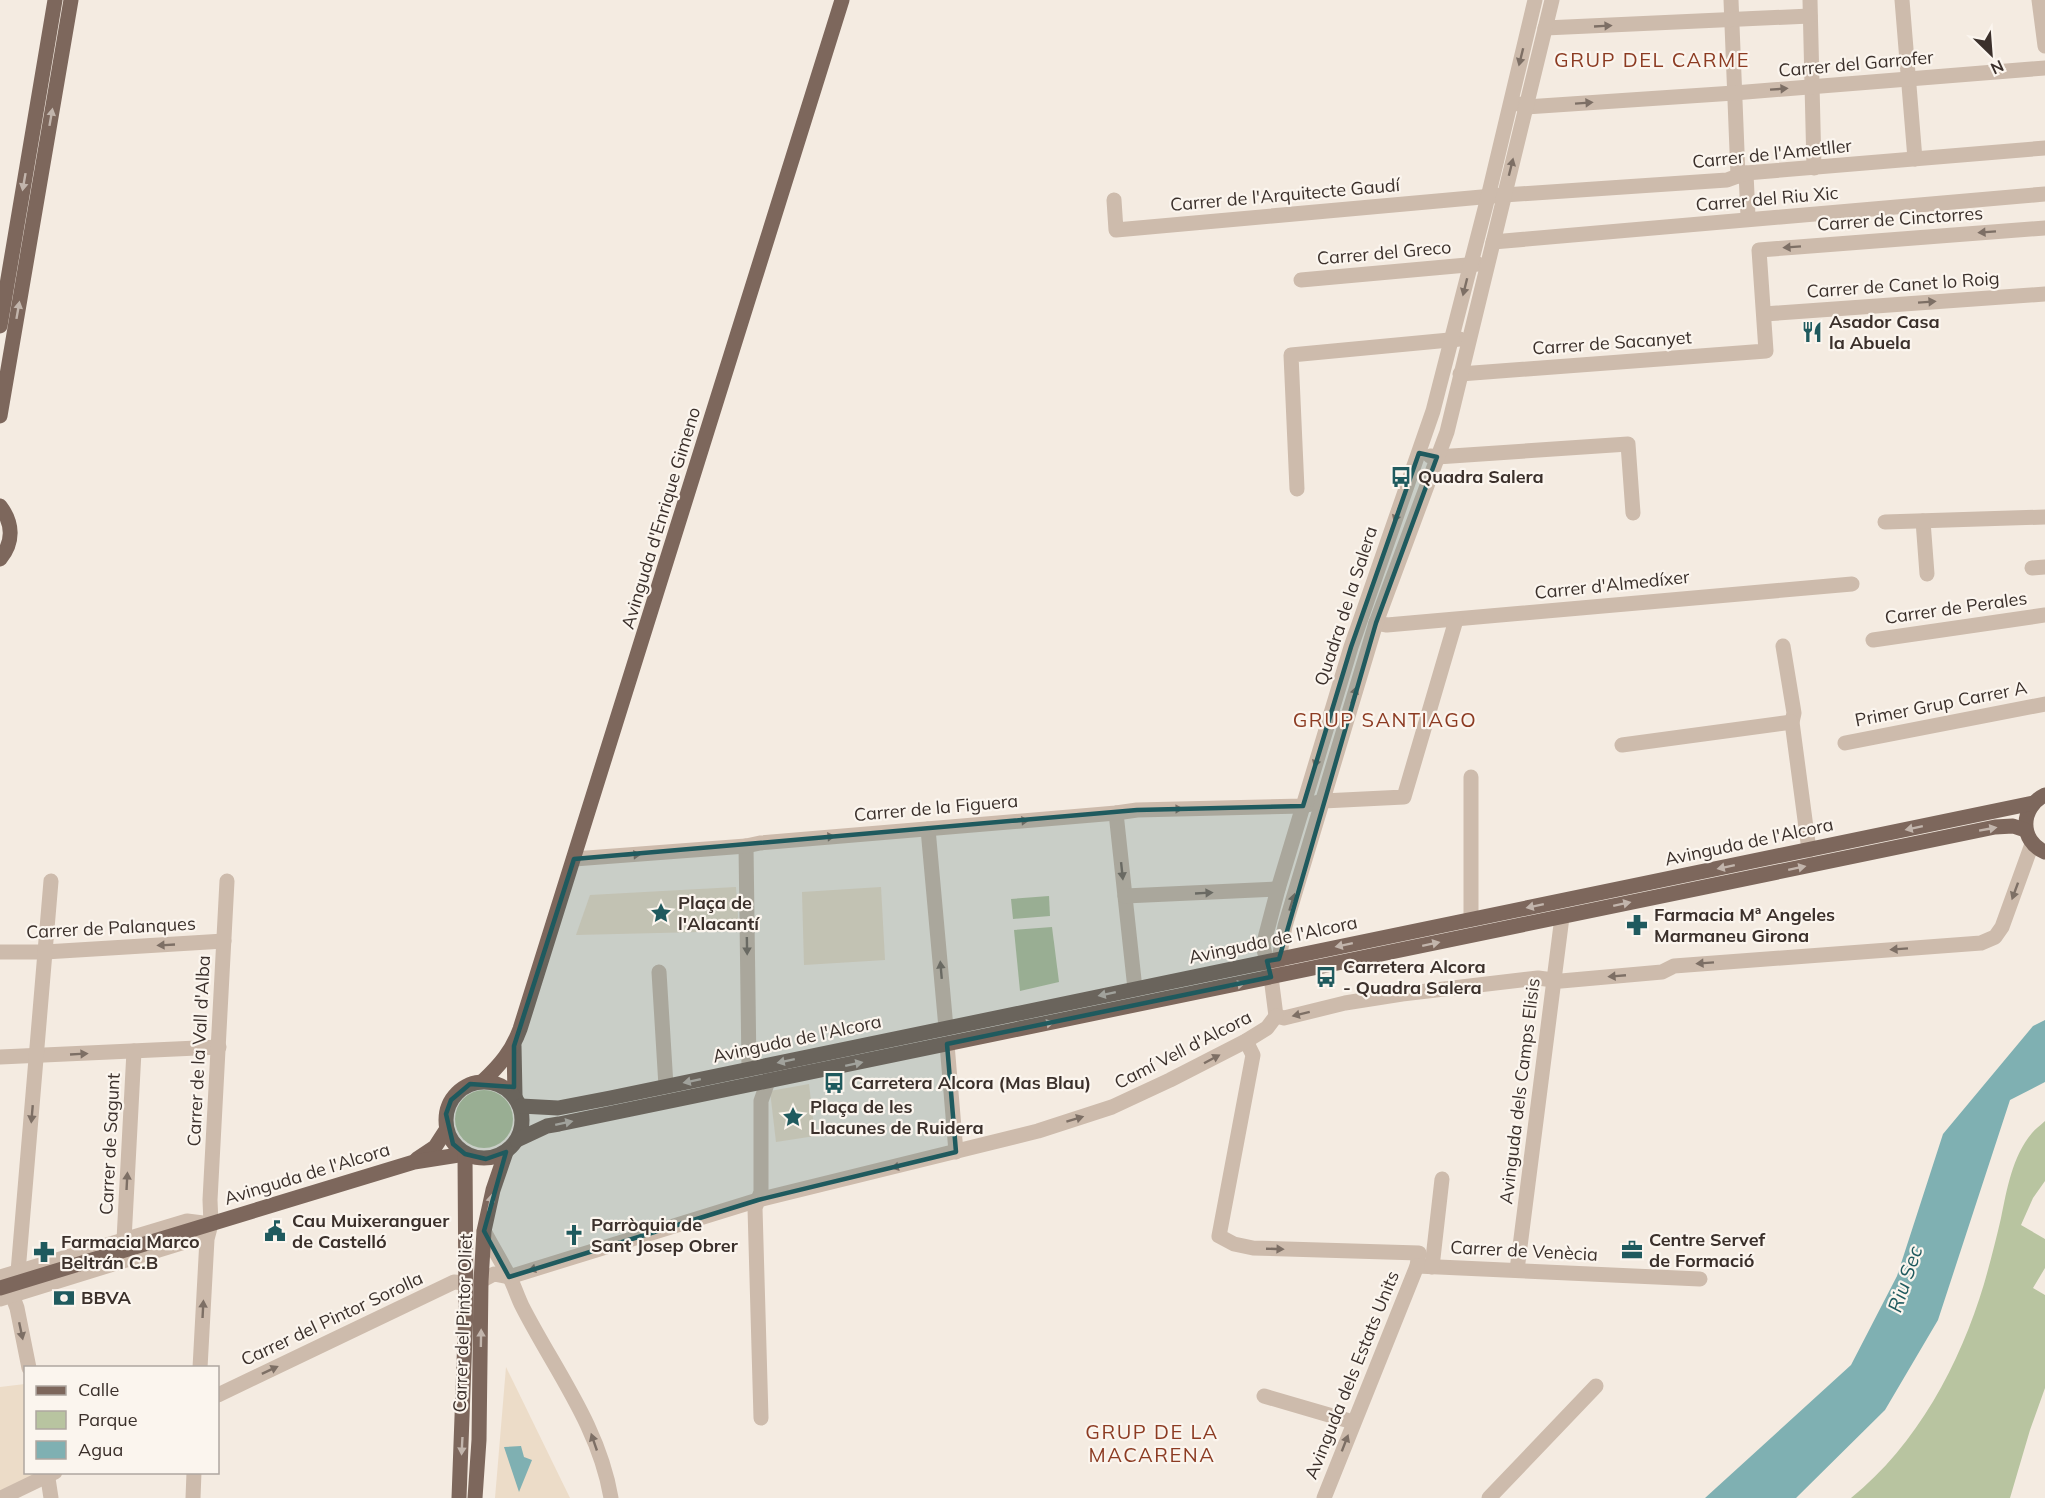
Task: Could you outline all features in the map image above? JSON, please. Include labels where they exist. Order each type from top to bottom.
[{"type":"main road","points":[[0,326],[55,0]]},
{"type":"main road","points":[[0,416],[71,0]]},
{"type":"main road","name":"Avinguda d'Enrique Gimeno","points":[[483,1081],[500,1065],[514,1046],[843,0]]},
{"type":"main road","points":[[0,506],[10,523],[11,535],[8,546],[0,558]]},
{"type":"main road","points":[[2034,842],[2026,816],[2042,797]]},
{"type":"main road","name":"Avinguda de l'Alcora","points":[[518,1101],[558,1108],[1809,850],[2042,797]]},
{"type":"main road","name":"Avinguda de l'Alcora","points":[[512,1146],[547,1126],[1995,827],[2013,826],[2034,842]]},
{"type":"main road","name":"Avinguda d'Enrique Gimeno","points":[[514,1046],[518,1101]]},
{"type":"main road","points":[[483,1081],[500,1084],[518,1101],[523,1124],[512,1146],[486,1159],[465,1154],[453,1144],[446,1130],[446,1114],[451,1100],[459,1090],[483,1081]]},
{"type":"main road","name":"Avinguda de l'Alcora","points":[[414,1162],[435,1147],[446,1130]]},
{"type":"main road","name":"Carrer del Pintor Oliet","points":[[475,1498],[479,1440],[481,1281],[484,1231],[493,1190],[512,1146]]},
{"type":"main road","name":"Avinguda de l'Alcora","points":[[3,1294],[189,1231],[414,1162],[465,1154]]},
{"type":"main road","name":"Carrer del Pintor Oliet","points":[[459,1498],[463,1403],[465,1154]]},
{"type":"street","name":"Quadra de la Salera","points":[[1273,960],[1263,946],[1278,889],[1351,647],[1428,426],[1488,197],[1535,0]]},
{"type":"street","name":"Quadra de la Salera","points":[[1276,1016],[1271,978],[1273,960],[1376,623],[1447,432],[1552,0]]},
{"type":"street","points":[[1731,0],[1734,93],[1748,216]]},
{"type":"street","points":[[1810,0],[1814,168]]},
{"type":"street","points":[[1902,0],[1916,159]]},
{"type":"street","points":[[2039,0],[2045,46]]},
{"type":"street","points":[[1545,28],[1810,16]]},
{"type":"street","name":"Carrer del Garrofer","points":[[1526,107],[2045,68]]},
{"type":"street","points":[[1510,101],[1526,107]]},
{"type":"street","name":"Carrer de l'Ametller","points":[[1504,195],[1727,180],[1742,175],[2045,148]]},
{"type":"street","name":"Carrer del Riu Xic","points":[[1492,242],[2045,194]]},
{"type":"street","points":[[1488,197],[1504,195]]},
{"type":"street","name":"Carrer de l'Arquitecte Gaudí","points":[[1114,200],[1116,230],[1488,197]]},
{"type":"street","name":"Carrer de Cinctorres","points":[[1764,314],[1759,250],[2045,228]]},
{"type":"street","points":[[1471,264],[1487,265]]},
{"type":"street","name":"Carrer del Greco","points":[[1301,280],[1471,264]]},
{"type":"street","name":"Carrer de Canet lo Roig","points":[[1764,314],[2045,294]]},
{"type":"street","name":"Carrer de Sacanyet","points":[[1460,374],[1766,351],[1764,314]]},
{"type":"street","points":[[1298,489],[1291,355],[1469,339]]},
{"type":"street","points":[[1428,426],[1447,432]]},
{"type":"street","points":[[1419,453],[1437,457],[1628,444],[1633,513]]},
{"type":"street","points":[[1885,522],[2045,517]]},
{"type":"street","points":[[1923,521],[1927,574]]},
{"type":"street","name":"Carrer d'Almedíxer","points":[[1376,623],[1386,625],[1456,620],[1598,605],[1852,584]]},
{"type":"street","name":"Carrer de Perales","points":[[1873,640],[2045,615]]},
{"type":"street","points":[[1303,806],[1323,801],[1404,796],[1456,620]]},
{"type":"street","points":[[1783,646],[1794,713],[1792,722],[1809,850]]},
{"type":"street","name":"Primer Grup Carrer A","points":[[1845,742],[2045,704]]},
{"type":"street","points":[[1622,745],[1792,722]]},
{"type":"street","points":[[1471,777],[1471,919]]},
{"type":"street","name":"Carrer de la Figuera","points":[[574,859],[746,846],[1137,810],[1303,806]]},
{"type":"street","points":[[1116,813],[1135,989]]},
{"type":"street","points":[[928,829],[946,1028]]},
{"type":"street","name":"Camí Vell d'Alcora","points":[[481,1281],[494,1274],[509,1278],[758,1200],[1038,1131],[1112,1107],[1246,1041],[1267,1028],[1276,1016],[1284,1018],[1345,1003],[1402,994],[1538,978],[1562,981],[1662,972],[1674,966],[1980,943],[1995,937],[2002,927],[2034,842]]},
{"type":"street","points":[[746,846],[749,1069]]},
{"type":"street","points":[[18,1272],[51,881]]},
{"type":"street","name":"Carrer de la Vall d'Alba","points":[[200,1366],[207,1239],[211,1224],[210,1200],[227,881]]},
{"type":"street","points":[[1125,896],[1278,889]]},
{"type":"street","name":"Avinguda dels Camps Elisis","points":[[1517,1270],[1562,917]]},
{"type":"street","name":"Carrer de Palanques","points":[[0,952],[45,952],[224,941]]},
{"type":"street","points":[[658,972],[666,1086]]},
{"type":"street","points":[[1246,1041],[1253,1055],[1219,1236],[1234,1244],[1253,1248],[1419,1253],[1425,1266]]},
{"type":"street","points":[[947,1044],[956,1152]]},
{"type":"street","points":[[0,1057],[219,1047]]},
{"type":"street","name":"Carrer de Sagunt","points":[[124,1240],[134,1051]]},
{"type":"street","points":[[760,1418],[755,1208],[761,1192],[761,1101],[768,1081]]},
{"type":"street","points":[[750,1085],[761,1101]]},
{"type":"street","name":"Avinguda dels Estats Units","points":[[1324,1498],[1353,1422],[1425,1266],[1442,1179]]},
{"type":"street","name":"Avinguda de l'Alcora","points":[[0,1277],[188,1221],[211,1224]]},
{"type":"street","name":"Avinguda de l'Alcora","points":[[3,1294],[191,1240],[211,1224]]},
{"type":"street","points":[[484,1231],[521,1305],[587,1423],[611,1498]]},
{"type":"street","name":"Carrer de Venècia","points":[[1425,1266],[1700,1279]]},
{"type":"street","name":"Carrer del Pintor Sorolla","points":[[219,1395],[454,1282],[465,1283]]},
{"type":"street","points":[[3,1294],[14,1300],[17,1308],[29,1366]]},
{"type":"street","points":[[1489,1498],[1596,1386]]},
{"type":"street","points":[[1264,1396],[1353,1422]]},
{"type":"street","points":[[1,1498],[50,1474],[51,1498]]},
{"type":"street","points":[[193,1498],[194,1474]]},
{"type":"highlighted area","points":[[1419,453],[1437,457],[1376,623],[1279,959],[1267,961],[1271,977],[947,1044],[956,1152],[758,1200],[509,1277],[484,1231],[506,1152],[486,1159],[465,1154],[453,1144],[446,1114],[451,1100],[470,1084],[514,1087],[514,1046],[574,859],[1137,810],[1303,806],[1351,647]]},
{"type":"green space","points":[[1049,896],[1050,916],[1013,919],[1011,899]]},
{"type":"green space","points":[[1052,927],[1059,982],[1020,991],[1014,930]]},
{"type":"green space","points":[[478,1090],[490,1090],[505,1098],[513,1113],[513,1125],[505,1140],[490,1148],[478,1148],[463,1140],[455,1125],[455,1113],[463,1098]]},
{"type":"green space","points":[[2045,1121],[2045,1181],[2033,1198],[2021,1225],[2045,1239],[2045,1268],[2033,1288],[2045,1295],[2045,1388],[2010,1498],[1851,1498],[1875,1477],[1916,1428],[1949,1373],[1984,1284],[2015,1163],[2025,1142]]},
{"type":"shaded area","name":"Plaça de l'Alacantí","points":[[736,887],[739,931],[576,935],[590,895]]},
{"type":"shaded area","points":[[881,887],[885,960],[804,965],[802,892]]},
{"type":"shaded area","name":"Plaça de les Llacunes de Ruidera","points":[[809,1084],[815,1136],[776,1142],[770,1091]]},
{"type":"shaded area","points":[[506,1367],[570,1498],[495,1498]]},
{"type":"shaded area","points":[[24,1384],[24,1474],[45,1474],[0,1498],[0,1387]]},
{"type":"water","name":"Riu Sec","points":[[2045,1020],[2045,1082],[2010,1100],[1938,1320],[1885,1410],[1796,1498],[1705,1498],[1851,1365],[1897,1276],[1943,1134],[2033,1026]]},
{"type":"water","points":[[521,1446],[524,1457],[532,1460],[519,1492],[504,1447]]},
{"type":"place","name":"Asador Casa la Abuela","points":[[1812,332]]},
{"type":"place","name":"Quadra Salera","points":[[1401,477]]},
{"type":"place","name":"Plaça de l'Alacantí","points":[[661,913]]},
{"type":"place","name":"Farmacia Mª Angeles Marmaneu Girona","points":[[1637,925]]},
{"type":"place","name":"Carretera Alcora - Quadra Salera","points":[[1326,977]]},
{"type":"place","name":"Carretera Alcora (Mas Blau)","points":[[834,1083]]},
{"type":"place","name":"Plaça de les Llacunes de Ruidera","points":[[793,1117]]},
{"type":"place","name":"Cau Muixeranguer de Castelló","points":[[275,1231]]},
{"type":"place","name":"Parròquia de Sant Josep Obrer","points":[[574,1235]]},
{"type":"place","name":"Centre Servef de Formació","points":[[1632,1250]]},
{"type":"place","name":"Farmacia Marco Beltrán C.B","points":[[44,1252]]},
{"type":"place","name":"BBVA","points":[[64,1298]]},
{"type":"district","name":"GRUP DEL CARME","points":[[1652,60]]},
{"type":"district","name":"GRUP SANTIAGO","points":[[1385,720]]},
{"type":"district","name":"GRUP DE LA MACARENA","points":[[1152,1444]]}]
